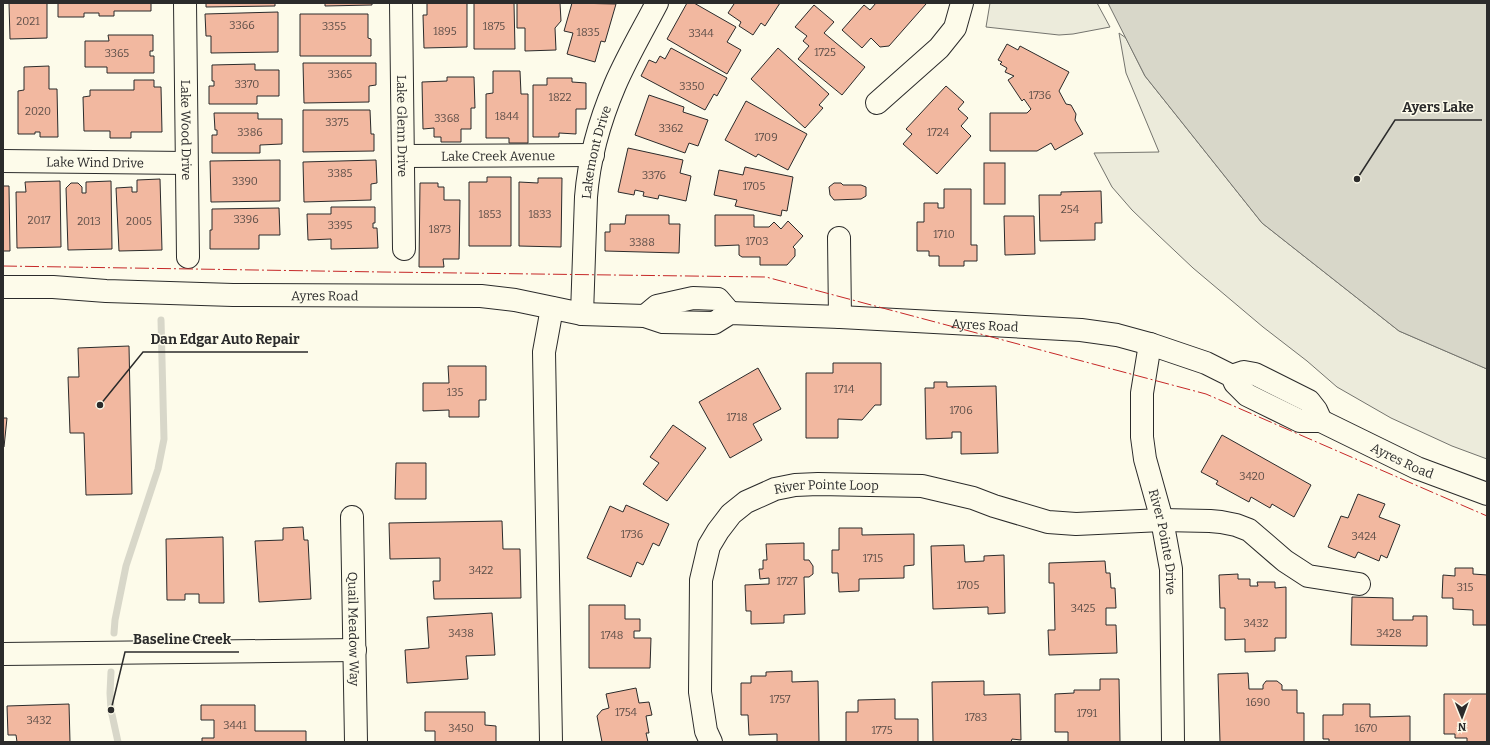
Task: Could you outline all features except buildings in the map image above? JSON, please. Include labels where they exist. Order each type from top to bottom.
[{"type":"street","name":"Lake Wood Drive","points":[[185,3],[188,257]]},
{"type":"street","name":"Lake Glenn Drive","points":[[401,3],[404,249]]},
{"type":"street","name":"Lakemont Drive","points":[[582,314],[588,181],[593,155],[603,116],[615,84],[657,3]]},
{"type":"street","points":[[877,103],[939,48],[955,28],[962,3]]},
{"type":"street","name":"Lake Creek Avenue","points":[[403,156],[593,155]]},
{"type":"street","name":"Lake Wind Drive","points":[[3,161],[186,163]]},
{"type":"street","points":[[840,238],[840,317]]},
{"type":"street","name":"Ayres Road","points":[[3,287],[53,287],[106,291],[233,295],[481,296],[515,300],[582,314],[645,316],[663,322],[714,323],[730,313],[840,317],[1081,330],[1117,335],[1150,344],[1206,363],[1232,376],[1244,372],[1255,374],[1309,401],[1316,410],[1321,421],[1417,468],[1487,494]]},
{"type":"street","points":[[551,742],[544,352],[552,308]]},
{"type":"street","name":"River Pointe Drive","points":[[1150,344],[1142,393],[1142,437],[1145,460],[1162,520],[1168,549],[1172,584],[1173,742]]},
{"type":"street","name":"River Pointe Loop","points":[[711,742],[706,731],[700,692],[701,580],[709,546],[718,530],[731,514],[746,502],[775,489],[795,485],[840,484],[922,486],[973,498],[1001,509],[1048,522],[1076,524],[1162,520],[1210,521],[1248,530],[1285,561],[1308,576],[1359,584]]},
{"type":"street","name":"Quail Meadow Way","points":[[352,517],[356,742]]},
{"type":"street","points":[[3,654],[355,650]]},
{"type":"shaded area","points":[[990,3],[1097,3],[1110,27],[1059,35],[986,27]]},
{"type":"shaded area","points":[[1108,3],[1487,3],[1487,369],[1399,331],[1262,223],[1145,76]]},
{"type":"shaded area","points":[[1119,33],[1126,38],[1145,76],[1262,223],[1399,331],[1487,369],[1487,459],[1452,446],[1391,418],[1337,387],[1193,268],[1132,210],[1112,187],[1094,153],[1159,152],[1126,73]]},
{"type":"waterway","points":[[114,633],[115,620],[126,566],[158,469],[164,439],[161,320]]},
{"type":"waterway","points":[[111,672],[111,710],[118,742]]},
{"type":"power","points":[[3,266],[766,277],[1206,394],[1487,516]]},
{"type":"place","name":"Ayers Lake","points":[[1357,179]]},
{"type":"place","name":"Dan Edgar Auto Repair","points":[[100,405]]},
{"type":"place","name":"Baseline Creek","points":[[111,710]]}]
